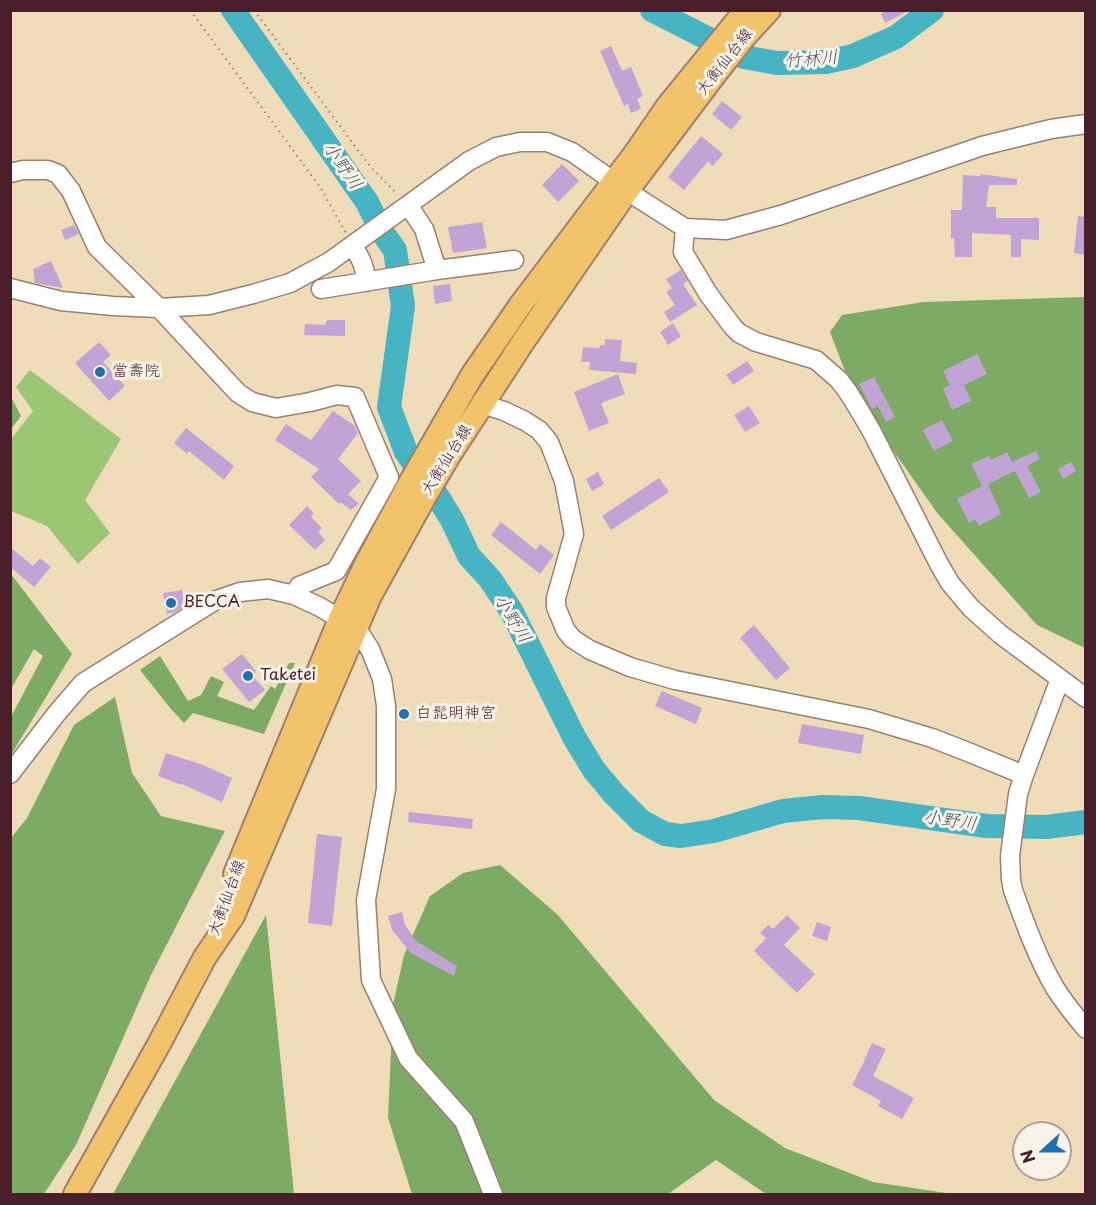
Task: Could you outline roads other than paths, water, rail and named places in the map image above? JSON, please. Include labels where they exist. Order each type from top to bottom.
[{"type":"main road","name":"大衡仙台線","points":[[75,1194],[206,957],[233,916],[349,624],[370,596],[417,489],[443,446],[473,374],[522,303],[621,187],[741,24],[769,10]]},
{"type":"main road","name":"大衡仙台線","points":[[443,446],[482,404],[621,187]]},
{"type":"street","points":[[10,288],[61,301],[159,308],[210,305],[253,294],[290,283],[329,262],[469,161],[496,147],[520,142],[547,142],[572,152],[685,228],[726,230],[781,215],[982,146],[1051,129],[1086,124]]},
{"type":"street","points":[[10,173],[23,170],[48,170],[58,174],[71,191],[97,248],[159,308],[238,393],[252,402],[276,408],[337,395],[355,397],[389,477],[336,571],[299,586],[294,595]]},
{"type":"street","points":[[404,208],[424,229],[432,271]]},
{"type":"street","points":[[685,228],[683,252],[709,295],[739,333],[756,342],[816,360],[839,380],[858,408],[939,564],[962,599],[1000,634],[1086,698]]},
{"type":"street","points":[[357,243],[366,272],[373,281]]},
{"type":"street","points":[[321,289],[514,260]]},
{"type":"street","points":[[482,404],[525,421],[539,430],[549,442],[564,481],[574,534],[556,598],[556,607],[566,631],[573,639],[590,650],[630,667],[675,680],[869,719],[932,738],[1024,775]]},
{"type":"street","points":[[10,774],[82,683],[214,601],[240,592],[267,589],[294,595],[349,624],[370,650],[382,679],[386,706],[386,789],[366,900],[371,980],[408,1058],[464,1121],[493,1194]]},
{"type":"street","points":[[1060,679],[1024,775],[1017,804],[1010,870],[1013,890],[1035,947],[1056,990],[1086,1029]]},
{"type":"waterway","name":"小野川","points":[[233,10],[367,202],[382,232],[395,250],[403,306],[389,407],[406,452],[452,520],[469,556],[490,579],[512,612],[574,737],[594,770],[641,821],[665,834],[681,836],[714,831],[783,811],[823,807],[859,808],[987,826],[1046,827],[1086,822]]},
{"type":"waterway","name":"竹林川","points":[[652,10],[744,57],[777,63],[826,62],[853,56],[896,37],[932,10]]},
{"type":"place","name":"當壽院","points":[[100,372]]},
{"type":"place","name":"BECCA","points":[[171,603]]},
{"type":"place","name":"Taketei","points":[[248,676]]},
{"type":"place","name":"白髭明神宮","points":[[404,714]]}]
